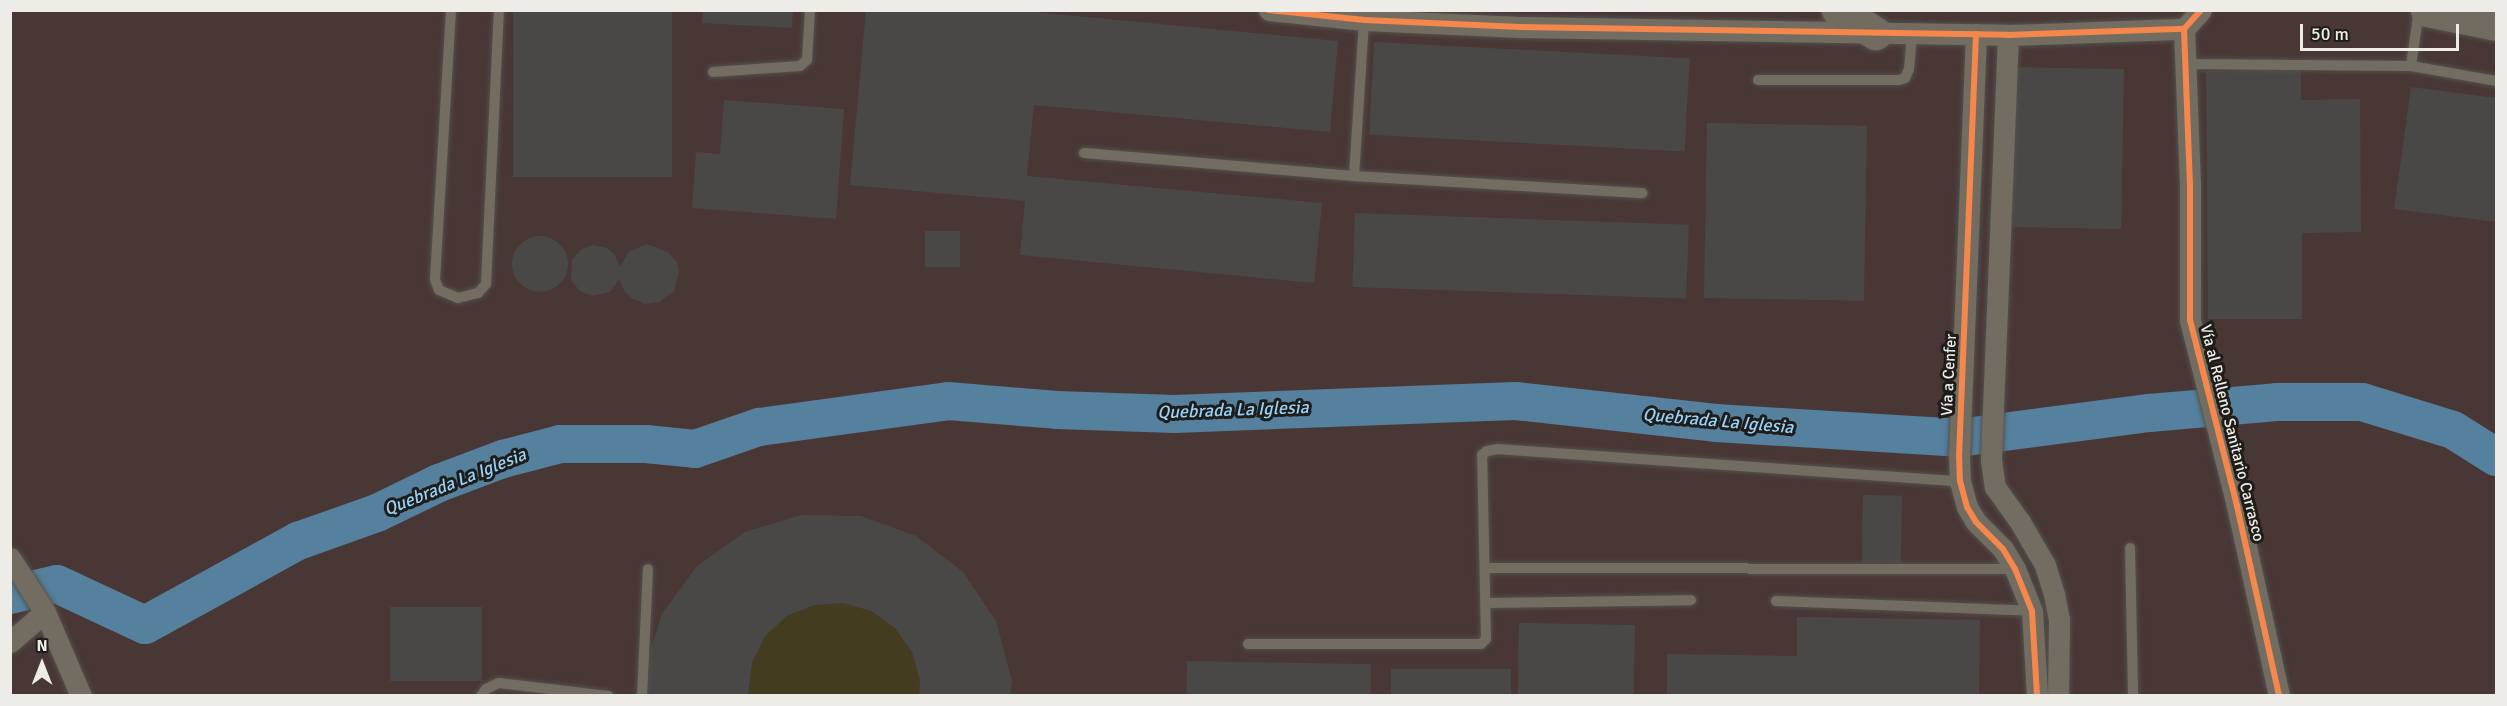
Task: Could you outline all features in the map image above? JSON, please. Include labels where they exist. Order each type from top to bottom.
[{"type":"highway","points":[[1838,10],[1875,33]]},
{"type":"highway","points":[[2427,10],[2496,24]]},
{"type":"street","points":[[1269,10],[1364,20],[1520,27],[2008,35],[2184,29],[2201,10]]},
{"type":"street","name":"Vía al Relleno Sanitario Carrasco","points":[[2184,29],[2190,184],[2190,320],[2221,441],[2279,696]]},
{"type":"street","name":"Vía a Cenfer","points":[[1976,34],[1961,394],[1960,481],[1967,507],[1976,522],[2003,549],[2015,569],[2032,611],[2037,696]]},
{"type":"street","points":[[2008,35],[1990,460],[1995,487],[2020,522],[2045,565],[2054,594],[2059,619],[2058,696]]},
{"type":"street","points":[[10,558],[42,606],[81,696]]},
{"type":"street","points":[[10,642],[42,606]]},
{"type":"lane","points":[[451,10],[435,280],[439,290],[458,298],[478,293],[486,284],[499,10]]},
{"type":"lane","points":[[713,72],[800,66],[807,60],[810,10]]},
{"type":"lane","points":[[2411,66],[2419,10]]},
{"type":"lane","points":[[1354,176],[1364,20]]},
{"type":"lane","points":[[1758,80],[1899,80],[1905,78],[1909,69],[1912,34]]},
{"type":"lane","points":[[2185,63],[2411,66],[2496,81]]},
{"type":"lane","points":[[1084,153],[1354,176],[1643,192]]},
{"type":"lane","points":[[1248,644],[1475,645],[1486,639],[1482,455],[1497,449],[1960,481]]},
{"type":"lane","points":[[2130,548],[2133,696]]},
{"type":"lane","points":[[1485,568],[2015,569]]},
{"type":"lane","points":[[642,696],[648,569]]},
{"type":"lane","points":[[1486,603],[1691,600]]},
{"type":"lane","points":[[1776,601],[2032,611]]},
{"type":"lane","points":[[481,696],[486,688],[499,683],[608,696]]},
{"type":"shaded area","points":[[10,11],[2496,11],[2496,695],[10,695]]},
{"type":"sand","points":[[843,603],[871,611],[895,628],[912,652],[920,680],[919,695],[748,696],[752,662],[765,636],[787,616],[814,605]]},
{"type":"building","points":[[513,10],[672,10],[672,177],[513,177]]},
{"type":"building","points":[[703,10],[793,10],[792,28],[702,23]]},
{"type":"building","points":[[866,10],[1013,10],[1338,41],[1330,132],[1034,105],[1027,176],[1322,203],[1314,283],[1020,255],[1025,201],[850,185]]},
{"type":"building","points":[[1374,42],[1690,59],[1685,151],[1369,135]]},
{"type":"building","points":[[2010,67],[2124,69],[2121,229],[2007,227]]},
{"type":"building","points":[[2301,70],[2301,100],[2360,99],[2361,232],[2302,233],[2302,319],[2208,319],[2206,71]]},
{"type":"building","points":[[2411,87],[2496,98],[2496,222],[2394,209]]},
{"type":"building","points":[[724,100],[844,109],[836,219],[692,208],[696,152],[720,154]]},
{"type":"building","points":[[1707,123],[1867,126],[1864,301],[1704,298]]},
{"type":"building","points":[[1355,213],[1689,225],[1686,299],[1352,287]]},
{"type":"building","points":[[925,231],[960,231],[960,267],[925,267]]},
{"type":"building","points":[[535,236],[545,236],[560,244],[566,253],[568,264],[566,275],[560,284],[545,292],[535,292],[524,287],[517,280],[512,269],[512,259],[517,248],[524,241]]},
{"type":"building","points":[[647,244],[668,252],[677,262],[679,271],[674,291],[659,302],[645,304],[631,298],[625,292],[619,279],[610,292],[592,296],[580,291],[571,280],[572,260],[582,249],[594,245],[607,248],[615,255],[620,267],[629,252]]},
{"type":"building","points":[[1863,495],[1902,496],[1901,563],[1862,562]]},
{"type":"building","points":[[801,515],[861,516],[916,536],[963,572],[996,621],[1012,681],[1010,696],[919,696],[920,680],[912,652],[895,628],[871,611],[843,603],[814,605],[787,616],[765,636],[752,662],[748,696],[644,696],[644,670],[662,614],[697,566],[745,532]]},
{"type":"building","points":[[390,607],[482,607],[482,681],[390,681]]},
{"type":"building","points":[[1797,617],[1980,620],[1979,696],[1667,696],[1667,654],[1797,656]]},
{"type":"building","points":[[1519,623],[1635,625],[1634,696],[1518,696]]},
{"type":"building","points":[[1187,661],[1371,664],[1370,696],[1186,696]]},
{"type":"building","points":[[1391,669],[1511,669],[1511,696],[1391,696]]},
{"type":"waterway","name":"Quebrada La Iglesia","points":[[10,595],[57,584],[145,625],[298,541],[377,513],[439,483],[503,459],[560,444],[646,444],[695,449],[759,427],[948,401],[1057,410],[1174,414],[1515,401],[1716,423],[1958,438],[2149,413],[2277,402],[2362,402],[2453,430],[2496,457]]},
{"type":"cycle path","points":[[1269,10],[1364,20],[1520,27],[2008,35],[2184,29],[2201,10]]},
{"type":"cycle path","points":[[2184,29],[2190,184],[2190,320],[2237,506],[2279,696]]},
{"type":"cycle path","points":[[1976,34],[1959,455],[1960,481],[1967,507],[1976,522],[2003,549],[2015,569],[2032,611],[2037,696]]}]
